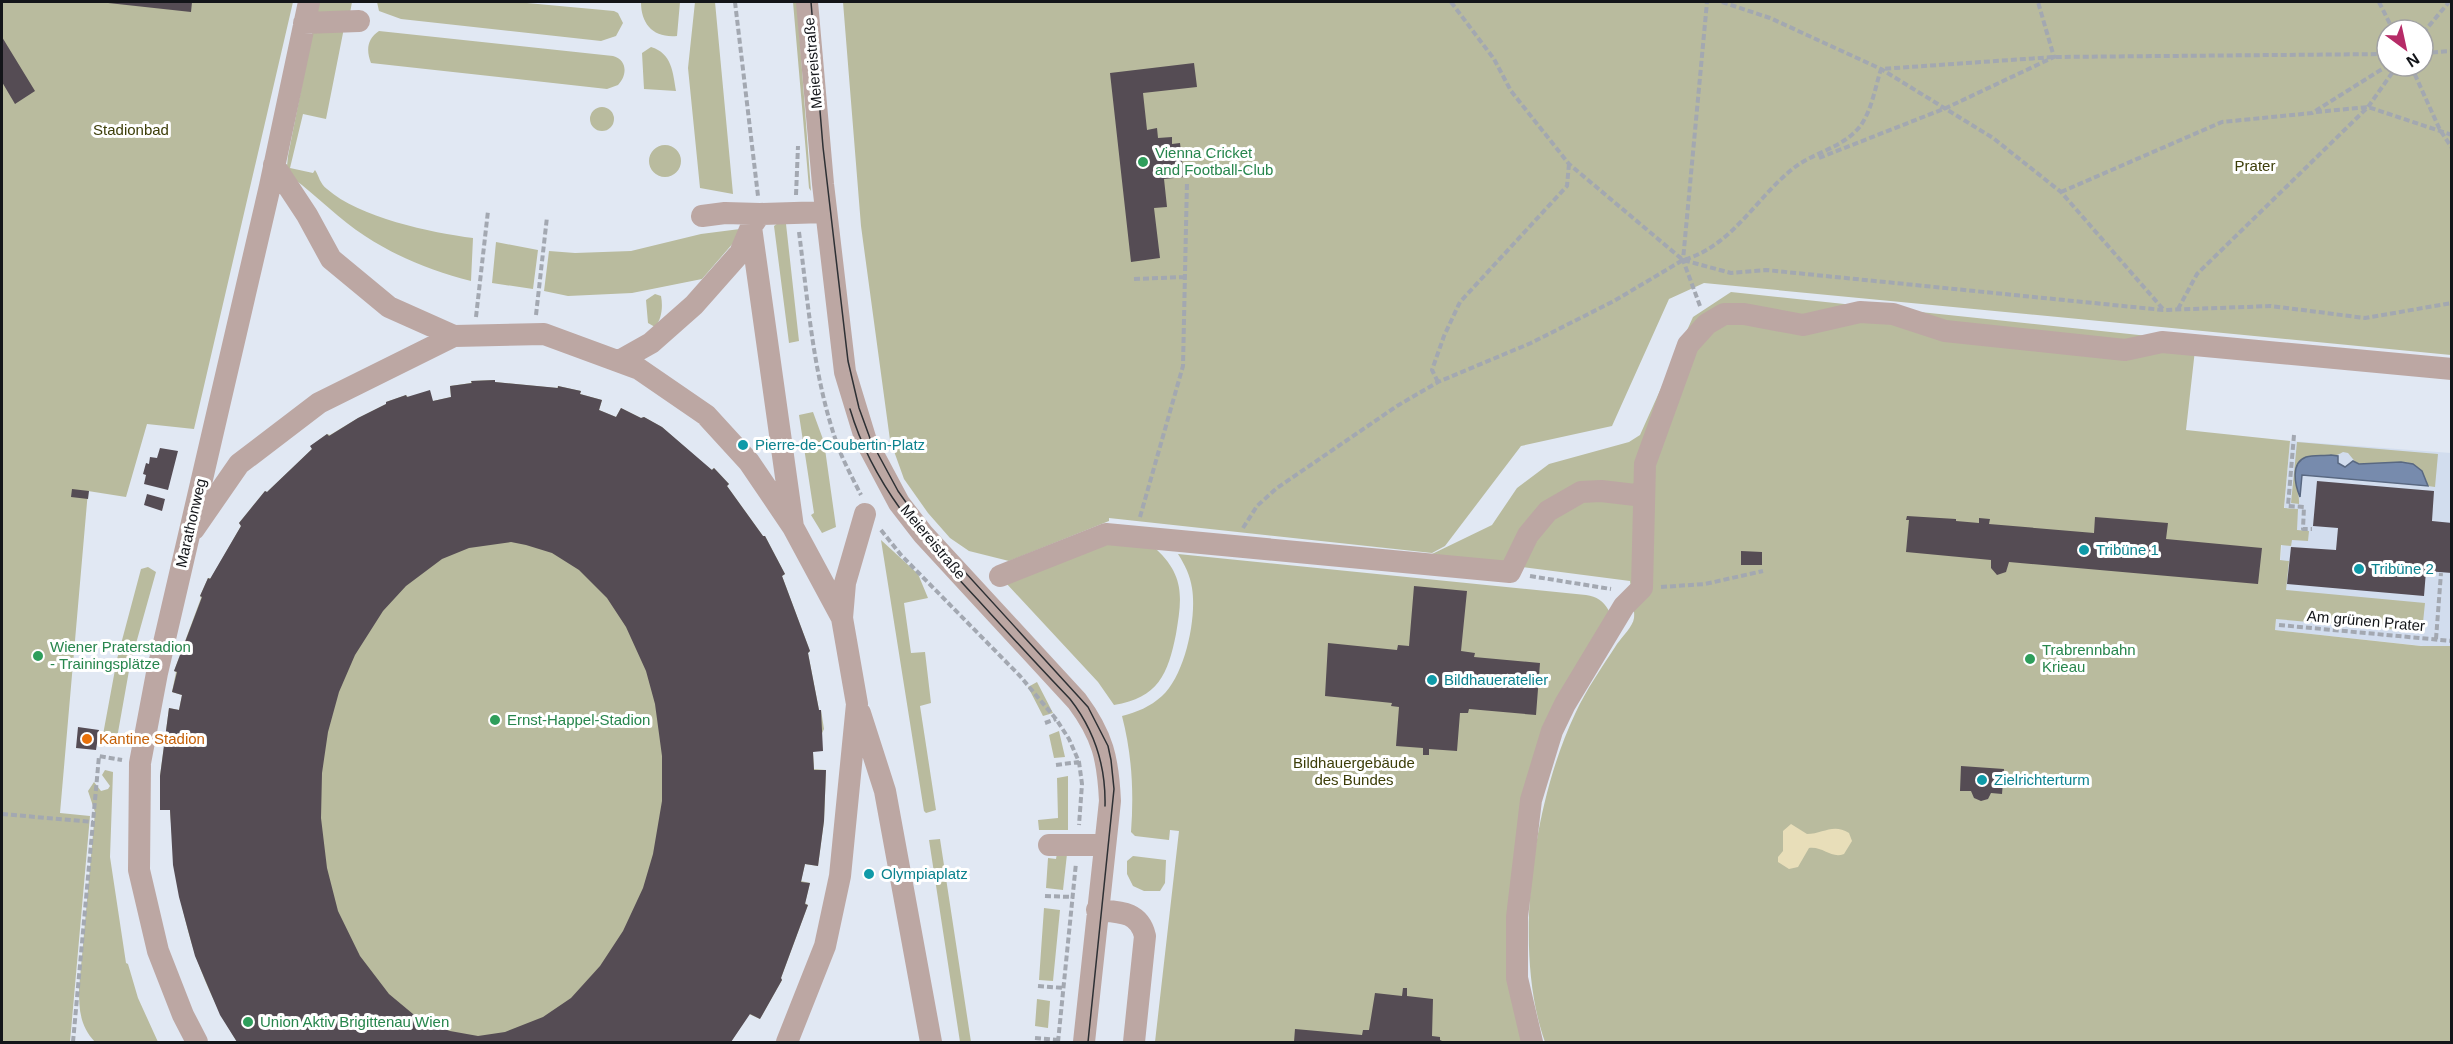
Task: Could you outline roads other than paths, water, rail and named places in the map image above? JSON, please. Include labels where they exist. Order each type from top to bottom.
[{"type":"street","name":"Meiereistraße","points":[[807,2],[826,212],[845,372],[866,441],[899,503],[923,534],[1077,701],[1092,722],[1102,742],[1108,769],[1110,801],[1084,1042]]},
{"type":"street","points":[[306,12],[359,21]]},
{"type":"street","name":"Marathonweg","points":[[197,1042],[183,1015],[158,951],[139,870],[140,763],[187,538],[274,165],[306,12]]},
{"type":"street","points":[[274,165],[307,215],[331,259],[389,307],[464,335],[544,334],[639,369],[706,415],[749,462],[793,527],[842,618]]},
{"type":"street","points":[[702,216],[725,213],[756,221],[826,212]]},
{"type":"street","points":[[619,362],[651,343],[694,305],[740,253],[756,221]]},
{"type":"street","points":[[756,221],[793,527]]},
{"type":"street","points":[[1532,1042],[1517,978],[1516,917],[1531,800],[1552,731],[1565,704],[1624,606],[1642,588],[1645,464],[1688,345],[1707,324],[1724,314],[1744,314],[1803,325],[1860,312],[1893,314],[1945,331],[2125,350],[2162,342],[2451,369]]},
{"type":"street","points":[[187,538],[239,464],[319,403],[464,335]]},
{"type":"street","points":[[1000,576],[1106,534],[1137,529],[1230,546],[1510,573],[1528,535],[1548,511],[1581,492],[1601,491],[1644,496]]},
{"type":"street","points":[[865,514],[845,583],[842,618],[857,704],[885,791],[931,1042]]},
{"type":"street","points":[[787,1042],[825,946],[840,876],[857,704]]},
{"type":"street","points":[[1049,845],[1105,845]]},
{"type":"street","points":[[1097,910],[1132,915],[1143,929],[1145,936],[1134,1042]]},
{"type":"water","points":[[2338,456],[2338,463],[2345,467],[2353,461],[2359,464],[2401,462],[2413,464],[2422,471],[2428,486],[2302,475],[2300,497],[2295,481],[2298,464],[2306,457]]},
{"type":"tram line","points":[[811,2],[823,147],[848,361],[859,408],[871,441],[898,491],[922,525],[1088,707],[1108,746],[1114,789],[1088,1042]]},
{"type":"tram line","points":[[850,409],[872,464],[903,512],[939,558],[1079,711],[1092,736],[1101,763],[1105,806]]},
{"type":"place","name":"Vienna Cricket and Football-Club","points":[[1143,162]]},
{"type":"place","name":"Pierre-de-Coubertin-Platz","points":[[743,445]]},
{"type":"place","name":"Tribüne 1","points":[[2084,550]]},
{"type":"place","name":"Tribüne 2","points":[[2359,569]]},
{"type":"place","name":"Wiener Praterstadion - Trainingsplätze","points":[[38,656]]},
{"type":"place","name":"Trabrennbahn Krieau","points":[[2030,659]]},
{"type":"place","name":"Bildhaueratelier","points":[[1432,680]]},
{"type":"place","name":"Ernst-Happel-Stadion","points":[[495,720]]},
{"type":"place","name":"Kantine Stadion","points":[[87,739]]},
{"type":"place","name":"Zielrichterturm","points":[[1982,780]]},
{"type":"place","name":"Olympiaplatz","points":[[869,874]]},
{"type":"place","name":"Union Aktiv Brigittenau Wien","points":[[248,1022]]},
{"type":"park label","name":"Stadionbad","points":[[131,130]]},
{"type":"park label","name":"Prater","points":[[2255,166]]},
{"type":"park label","name":"Bildhauergebäude des Bundes","points":[[1354,772]]}]
